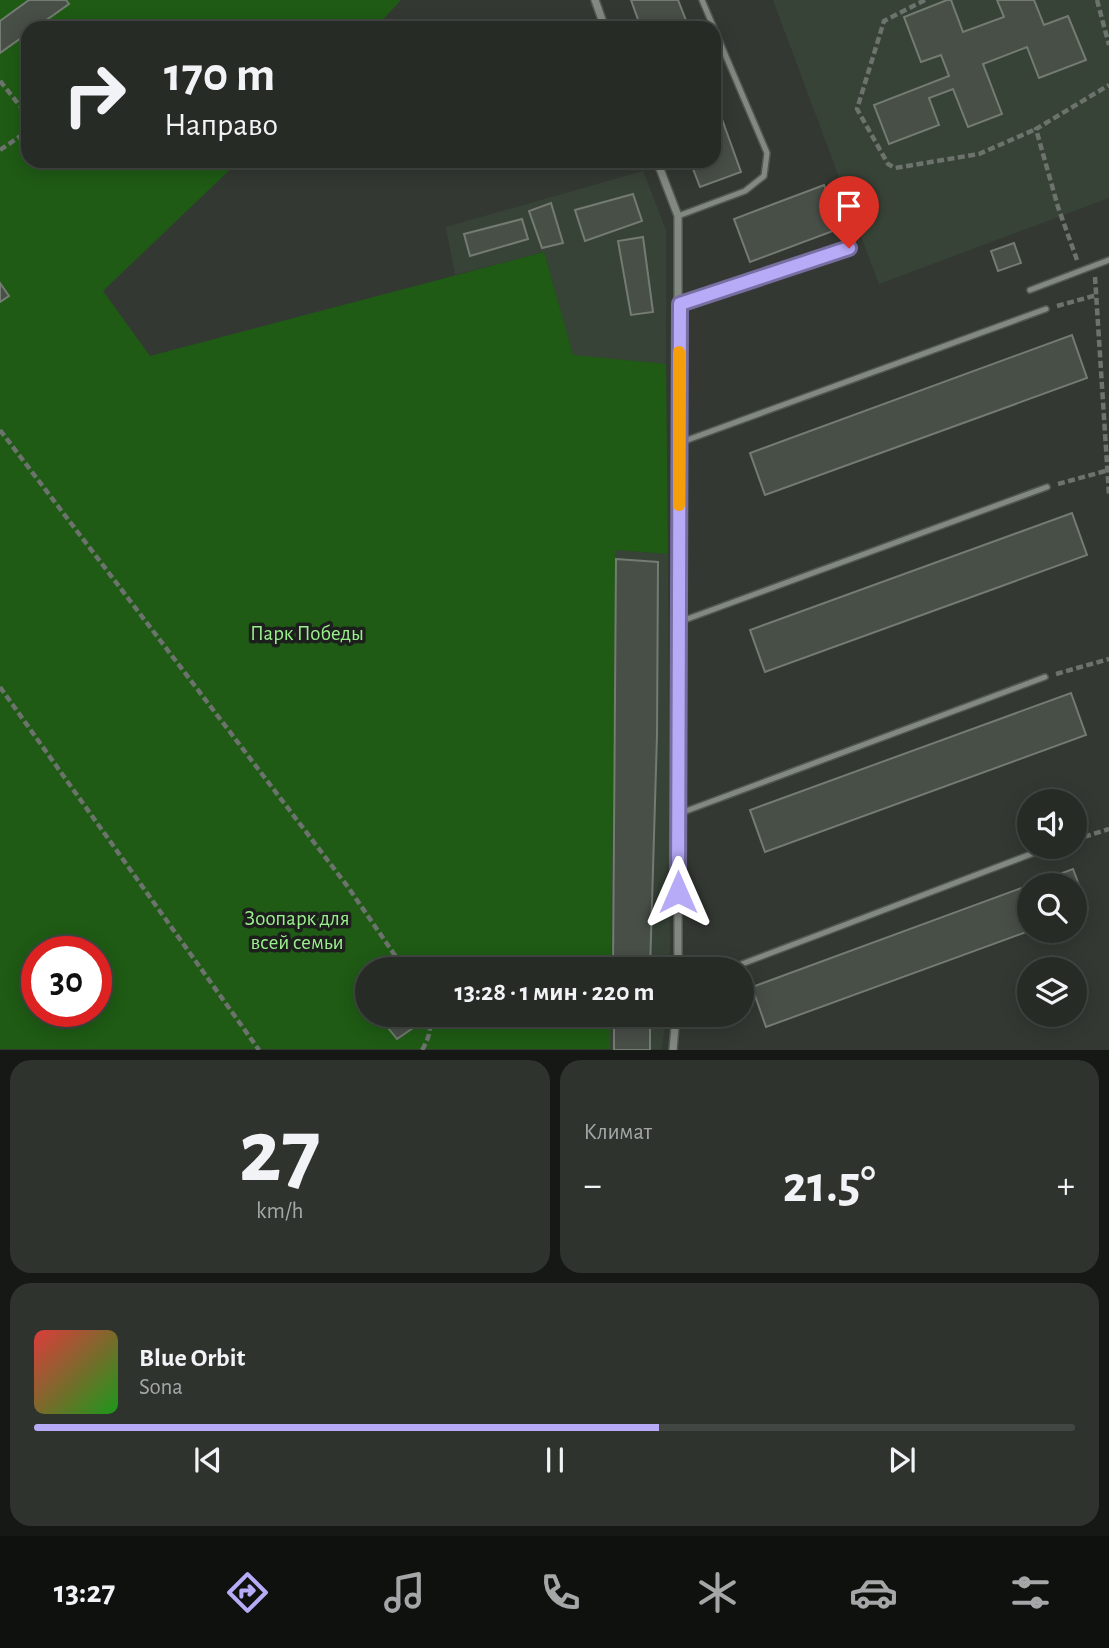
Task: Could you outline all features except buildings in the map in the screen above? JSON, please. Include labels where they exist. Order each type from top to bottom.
[{"type":"street","points":[[594,0],[602,21]]},
{"type":"street","points":[[660,168],[678,216],[678,957]]},
{"type":"street","points":[[673,1049],[675,1027]]},
{"type":"lane","points":[[702,0],[711,21]]},
{"type":"lane","points":[[678,216],[745,191],[764,176],[767,153],[721,45]]},
{"type":"lane","points":[[680,304],[849,248]]},
{"type":"lane","points":[[1030,290],[1109,260]]},
{"type":"lane","points":[[679,443],[1046,309]]},
{"type":"lane","points":[[679,622],[1047,487]]},
{"type":"lane","points":[[678,814],[1045,677]]},
{"type":"lane","points":[[754,959],[1018,859]]},
{"type":"path","points":[[925,0],[884,20],[857,109],[888,164],[895,168],[979,154],[1036,129],[1109,85]]},
{"type":"path","points":[[1097,0],[1109,44]]},
{"type":"path","points":[[0,80],[21,107]]},
{"type":"path","points":[[1036,129],[1058,207],[1081,271]]},
{"type":"path","points":[[0,150],[21,136]]},
{"type":"path","points":[[1095,265],[1109,495]]},
{"type":"path","points":[[1046,309],[1097,295]]},
{"type":"path","points":[[0,430],[340,876],[396,957]]},
{"type":"path","points":[[1047,487],[1108,470]]},
{"type":"path","points":[[1045,677],[1109,659]]},
{"type":"path","points":[[0,687],[259,1049]]},
{"type":"path","points":[[1087,836],[1109,829]]},
{"type":"path","points":[[422,1049],[428,1041],[429,1027]]},
{"type":"shaded area","points":[[773,0],[1109,0],[1109,198],[879,284]]},
{"type":"shaded area","points":[[643,171],[666,230],[666,364],[573,356],[544,252],[455,275],[446,227]]},
{"type":"shaded area","points":[[616,550],[668,554],[670,957],[611,957]]},
{"type":"shaded area","points":[[610,1027],[665,1027],[662,1049],[610,1050]]},
{"type":"green space","name":"Парк Победы","points":[[0,0],[401,0],[382,21],[21,21],[21,168],[232,168],[103,291],[150,356],[544,252],[573,355],[666,364],[668,554],[616,550],[611,957],[355,957],[355,1027],[610,1027],[610,1049],[0,1049]]},
{"type":"slow traffic","points":[[679,352],[679,505]]},
{"type":"route","points":[[678,892],[680,304],[849,248]]},
{"type":"park label","name":"Зоопарк для всей семьи","points":[[297,930]]}]
